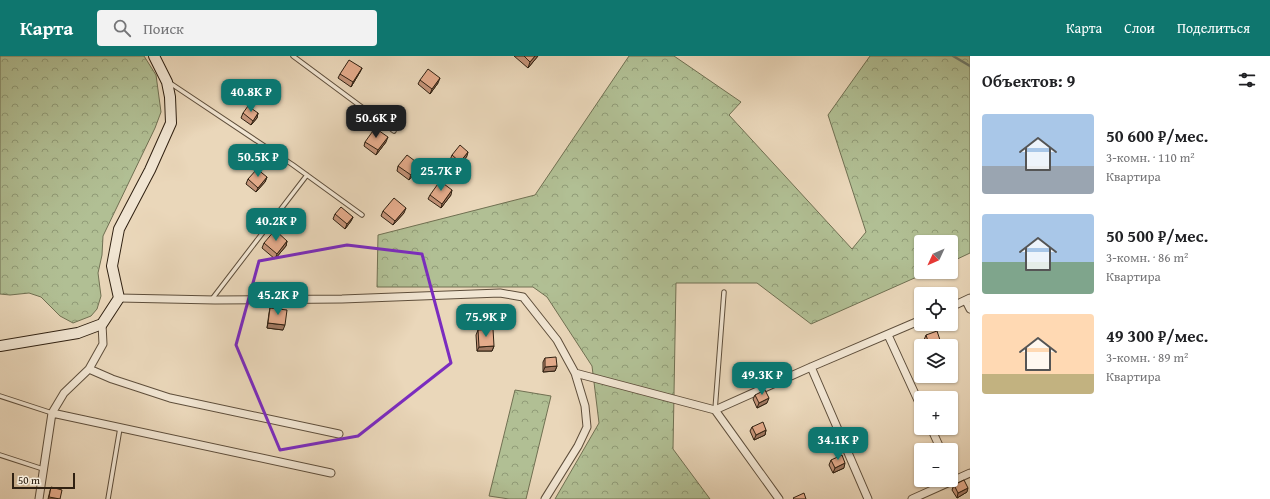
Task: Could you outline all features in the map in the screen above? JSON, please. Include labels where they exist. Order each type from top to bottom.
[{"type":"main road","points":[[0,346],[78,333],[102,324],[119,298],[112,266],[119,229],[150,170],[171,123],[170,97],[167,82],[154,56]]},
{"type":"street","points":[[119,298],[211,300],[342,299],[500,293],[523,297],[557,340],[575,373],[585,406],[587,427],[578,446],[546,499]]},
{"type":"street","points":[[958,304],[968,300],[970,309]]},
{"type":"street","points":[[575,373],[715,410],[914,323]]},
{"type":"street","points":[[39,499],[52,413],[64,393],[89,369],[103,344],[102,324]]},
{"type":"street","points":[[888,335],[914,392]]},
{"type":"street","points":[[811,367],[868,499]]},
{"type":"street","points":[[89,369],[112,379],[170,398],[339,434]]},
{"type":"street","points":[[715,410],[778,499]]},
{"type":"street","points":[[52,413],[331,473]]},
{"type":"street","points":[[958,478],[970,473]]},
{"type":"street","points":[[912,499],[939,487]]},
{"type":"lane","points":[[293,56],[394,131]]},
{"type":"lane","points":[[167,82],[307,175],[362,214]]},
{"type":"lane","points":[[211,300],[307,175]]},
{"type":"lane","points":[[715,410],[724,292]]},
{"type":"lane","points":[[0,396],[52,413]]},
{"type":"lane","points":[[108,499],[120,428]]},
{"type":"lane","points":[[0,455],[43,469]]},
{"type":"highlighted area","points":[[347,245],[422,254],[451,363],[358,436],[280,450],[236,345],[259,261]]},
{"type":"green space","points":[[0,56],[144,56],[156,75],[161,112],[155,128],[103,236],[102,255],[98,273],[101,296],[97,309],[91,316],[73,323],[60,316],[41,297],[29,293],[10,295],[0,294]]},
{"type":"green space","points":[[629,56],[674,56],[741,102],[729,115],[852,249],[866,232],[828,115],[870,56],[970,56],[970,253],[958,259],[958,235],[914,235],[914,278],[811,324],[757,283],[676,283],[673,449],[710,499],[555,499],[599,423],[592,366],[547,297],[533,287],[377,287],[378,235],[535,195]]},
{"type":"green space","points":[[515,390],[551,396],[526,499],[509,499],[489,496]]},
{"type":"building","points":[[524,56],[535,56],[530,62]]},
{"type":"building","points":[[349,60],[362,68],[353,82],[340,74]]},
{"type":"building","points":[[428,69],[440,78],[432,89],[420,80]]},
{"type":"building","points":[[248,106],[258,113],[253,121],[243,113]]},
{"type":"building","points":[[375,128],[388,137],[378,150],[365,142]]},
{"type":"building","points":[[460,145],[468,152],[460,162],[452,155]]},
{"type":"building","points":[[407,155],[419,164],[411,175],[398,166]]},
{"type":"building","points":[[257,169],[267,177],[258,188],[248,179]]},
{"type":"building","points":[[440,181],[452,190],[442,204],[430,195]]},
{"type":"building","points":[[394,198],[406,208],[395,221],[383,211]]},
{"type":"building","points":[[341,207],[353,217],[347,224],[335,214]]},
{"type":"building","points":[[275,230],[287,241],[277,254],[264,243]]},
{"type":"building","points":[[270,308],[287,310],[285,325],[268,323]]},
{"type":"building","points":[[493,329],[494,346],[479,347],[478,330]]},
{"type":"building","points":[[937,331],[940,339],[927,339],[926,335]]},
{"type":"building","points":[[556,357],[557,366],[545,367],[545,358]]},
{"type":"building","points":[[765,390],[769,398],[759,403],[755,395]]},
{"type":"building","points":[[763,422],[766,430],[756,435],[752,427]]},
{"type":"building","points":[[842,455],[845,463],[835,468],[831,460]]},
{"type":"building","points":[[964,480],[968,488],[958,493],[955,487],[958,487],[958,483]]},
{"type":"building","points":[[51,487],[62,490],[60,499],[49,497]]},
{"type":"building","points":[[804,493],[806,499],[793,498]]},
{"type":"waterway","points":[[953,56],[970,66]]}]
